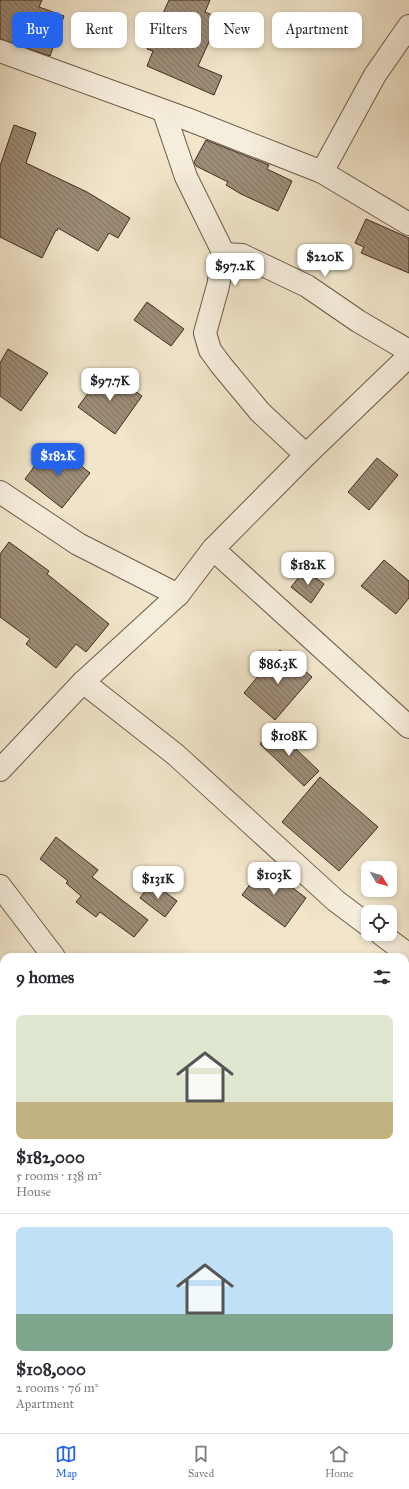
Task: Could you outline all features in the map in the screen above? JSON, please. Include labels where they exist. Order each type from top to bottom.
[{"type":"street","points":[[322,172],[375,75],[409,26]]},
{"type":"street","points":[[0,51],[164,112],[187,119],[322,172],[409,224]]},
{"type":"street","points":[[164,112],[186,177],[224,254],[218,286],[205,333],[210,350],[260,412],[306,455]]},
{"type":"street","points":[[224,254],[242,255],[307,286],[358,321],[409,351]]},
{"type":"street","points":[[0,770],[83,682],[178,595],[213,549],[306,455],[409,356]]},
{"type":"street","points":[[0,492],[78,544],[178,595]]},
{"type":"street","points":[[213,549],[409,727]]},
{"type":"street","points":[[83,682],[176,755],[336,902],[361,920]]},
{"type":"street","points":[[0,886],[51,953]]},
{"type":"street","points":[[390,941],[406,953]]},
{"type":"building","points":[[0,0],[42,0],[39,7],[53,12],[12,12],[12,43],[0,39]]},
{"type":"building","points":[[169,0],[210,0],[205,12],[209,14],[209,42],[198,66],[222,76],[214,95],[147,66],[153,51],[147,48],[201,48],[201,12],[164,12]]},
{"type":"building","points":[[26,48],[53,48],[50,56]]},
{"type":"building","points":[[14,125],[36,133],[26,163],[87,192],[130,218],[118,238],[109,233],[98,251],[58,228],[42,258],[0,237],[0,166]]},
{"type":"building","points":[[206,140],[269,165],[267,169],[292,181],[278,211],[241,194],[226,185],[228,182],[196,166],[194,162]]},
{"type":"building","points":[[366,219],[409,238],[409,273],[361,253],[364,247],[355,243]]},
{"type":"building","points":[[147,302],[184,329],[171,346],[134,320]]},
{"type":"building","points":[[8,349],[48,373],[21,411],[0,396],[0,363]]},
{"type":"building","points":[[105,370],[142,396],[115,434],[78,407]]},
{"type":"building","points":[[60,449],[90,473],[62,508],[25,479],[45,452],[53,458]]},
{"type":"building","points":[[377,458],[398,475],[369,510],[348,492]]},
{"type":"building","points":[[9,542],[49,571],[47,574],[109,624],[86,652],[76,644],[56,668],[26,644],[30,639],[0,617],[0,554]]},
{"type":"building","points":[[384,560],[409,581],[409,598],[396,614],[361,586]]},
{"type":"building","points":[[305,570],[324,584],[311,603],[291,587]]},
{"type":"building","points":[[280,650],[312,677],[275,720],[244,693]]},
{"type":"building","points":[[274,728],[319,771],[304,786],[260,744]]},
{"type":"building","points":[[320,777],[378,827],[339,871],[282,822]]},
{"type":"building","points":[[56,837],[98,870],[92,877],[148,920],[134,937],[100,912],[96,917],[76,902],[81,896],[66,883],[68,881],[40,859]]},
{"type":"building","points":[[264,866],[306,898],[285,927],[242,895]]},
{"type":"building","points":[[152,882],[177,901],[165,917],[140,898]]}]
